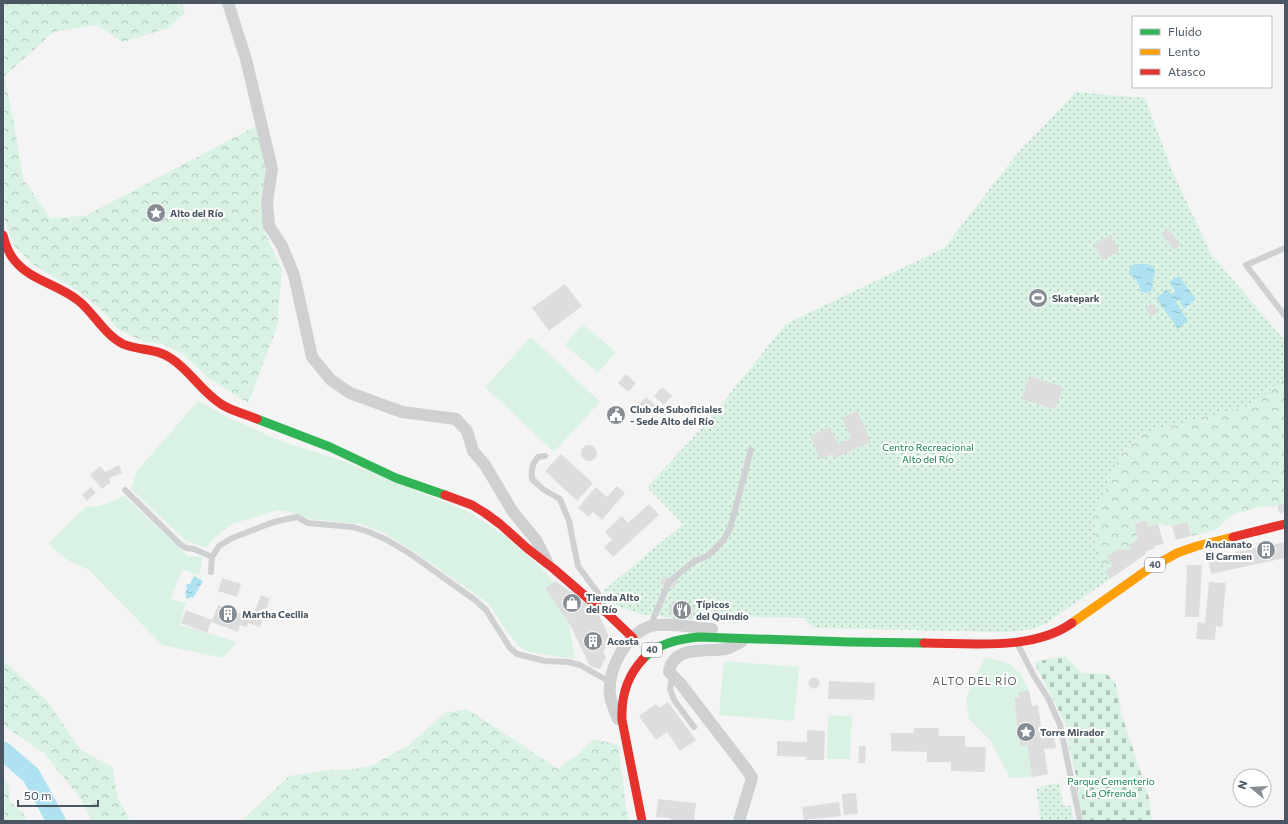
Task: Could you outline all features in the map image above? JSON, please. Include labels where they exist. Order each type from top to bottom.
[{"type":"main road","points":[[3,235],[9,252],[16,262],[27,272],[76,299],[115,339],[124,344],[172,358],[211,397],[222,405],[330,447],[396,478],[472,505],[500,524],[528,549],[607,613],[633,638]]},
{"type":"main road","name":"40","points":[[642,821],[622,720],[622,704],[629,678],[636,667],[643,658],[662,645],[685,637],[999,643],[1041,638],[1054,634],[1066,627],[1147,570],[1178,553],[1197,546],[1285,524]]},
{"type":"street","points":[[228,3],[246,59],[272,169],[267,202],[269,226],[282,246],[294,275],[312,357],[331,380],[350,393],[402,412],[456,419],[467,431],[473,452],[485,465],[513,512],[536,540],[548,564]]},
{"type":"street","points":[[626,740],[610,696],[610,682],[618,658],[624,648],[633,638],[651,626],[676,626],[833,641]]},
{"type":"street","points":[[740,821],[752,778],[680,683],[669,672],[670,666],[678,656],[694,650],[726,649],[749,638]]},
{"type":"lane","points":[[1285,248],[1246,265],[1285,316]]},
{"type":"lane","points":[[651,626],[669,582],[694,562],[707,556],[724,539],[730,528],[750,450]]},
{"type":"lane","points":[[545,456],[538,457],[533,464],[531,471],[532,479],[544,490],[560,499],[569,521],[578,566],[598,593],[607,613]]},
{"type":"lane","points":[[125,490],[180,544],[186,548],[194,549],[212,557]]},
{"type":"lane","points":[[211,572],[212,557],[219,546],[232,538],[274,522],[297,517],[308,523],[353,528],[369,532],[385,539],[409,553],[475,600],[486,610],[510,648],[517,654],[545,661],[568,662],[580,665],[610,682]]},
{"type":"lane","points":[[1016,642],[1034,676],[1048,698],[1060,725],[1080,821]]},
{"type":"lane","points":[[672,676],[670,689],[674,700],[694,727]]},
{"type":"green space","points":[[3,3],[182,3],[185,13],[168,28],[123,42],[97,25],[53,32],[4,77],[14,123],[23,179],[50,218],[85,216],[256,126],[268,166],[260,199],[264,231],[282,269],[277,327],[248,403],[208,378],[183,354],[163,344],[144,342],[117,328],[104,312],[78,291],[35,266],[14,246],[3,215]]},
{"type":"green space","name":"Centro Recreacional Alto del Río","points":[[1076,92],[1145,98],[1172,171],[1211,254],[1285,341],[1285,376],[1255,404],[1146,432],[1120,454],[1094,515],[1095,551],[1110,579],[1045,624],[1032,629],[1007,632],[813,628],[804,618],[744,617],[739,623],[671,618],[641,614],[613,605],[603,591],[683,524],[647,487],[703,427],[786,324],[944,248],[1016,155]]},
{"type":"green space","points":[[582,324],[616,352],[598,373],[565,345]]},
{"type":"green space","points":[[531,337],[600,402],[554,452],[485,387]]},
{"type":"green space","points":[[1285,376],[1285,503],[1277,506],[1259,507],[1232,515],[1215,530],[1191,536],[1187,522],[1172,526],[1158,524],[1148,527],[1145,520],[1135,524],[1138,540],[1129,545],[1131,550],[1118,549],[1107,557],[1112,566],[1105,571],[1095,551],[1094,515],[1120,454],[1146,432],[1255,404]]},
{"type":"green space","points":[[198,401],[223,415],[283,442],[344,461],[469,512],[507,537],[554,582],[545,588],[569,623],[575,659],[529,652],[519,646],[507,632],[488,603],[416,553],[384,533],[361,524],[310,519],[291,512],[278,510],[232,524],[215,537],[206,548],[185,540],[131,489],[137,471]]},
{"type":"green space","points":[[124,496],[188,556],[203,557],[200,573],[198,575],[183,569],[170,599],[186,603],[180,625],[237,642],[223,658],[162,645],[89,570],[69,561],[48,544],[85,507],[100,506]]},
{"type":"green space","name":"Parque Cementerio La Ofrenda","points":[[1065,656],[1082,673],[1107,674],[1115,683],[1121,713],[1149,798],[1152,821],[1084,821],[1078,800],[1076,776],[1065,723],[1034,662]]},
{"type":"green space","points":[[985,658],[1001,661],[1013,666],[1029,690],[1018,692],[1019,698],[1014,699],[1020,746],[1027,745],[1032,777],[1010,778],[991,741],[969,719],[966,698]]},
{"type":"green space","points":[[724,661],[799,667],[794,721],[719,715]]},
{"type":"green space","points":[[3,662],[6,663],[47,701],[81,750],[112,767],[118,798],[130,821],[92,821],[81,799],[44,753],[3,725]]},
{"type":"green space","points":[[467,709],[558,769],[578,754],[594,739],[618,745],[628,821],[242,821],[289,776],[329,770],[349,770],[371,766],[409,745],[445,713]]},
{"type":"green space","points":[[828,715],[852,716],[850,759],[827,759]]},
{"type":"green space","points":[[3,778],[8,784],[10,801],[25,815],[26,821],[3,821]]},
{"type":"green space","points":[[1059,783],[1063,805],[1071,806],[1074,821],[1041,821],[1036,788]]},
{"type":"water","points":[[1134,264],[1147,264],[1154,267],[1155,272],[1153,286],[1150,291],[1146,293],[1140,291],[1138,282],[1129,274],[1130,267]]},
{"type":"water","points":[[1179,276],[1196,299],[1184,309],[1179,300],[1176,302],[1188,321],[1178,329],[1156,298],[1167,289],[1171,294],[1174,293],[1175,291],[1169,282]]},
{"type":"water","points":[[194,576],[203,581],[193,598],[191,597],[188,599],[185,597],[187,589],[186,585],[190,584]]},
{"type":"building","points":[[1167,228],[1181,244],[1174,250],[1161,234]]},
{"type":"building","points":[[1111,235],[1119,251],[1103,260],[1094,244]]},
{"type":"building","points":[[565,284],[582,306],[549,331],[532,308]]},
{"type":"building","points":[[1152,303],[1158,312],[1151,317],[1145,308]]},
{"type":"building","points":[[626,374],[636,383],[628,392],[618,383]]},
{"type":"building","points":[[1029,376],[1063,387],[1055,409],[1022,399]]},
{"type":"building","points":[[662,387],[672,396],[664,405],[654,396]]},
{"type":"building","points":[[646,397],[656,406],[647,415],[637,406]]},
{"type":"building","points":[[857,411],[871,442],[835,458],[833,454],[820,459],[810,436],[830,427],[838,444],[851,438],[842,418]]},
{"type":"building","points":[[589,445],[595,447],[597,453],[595,459],[589,461],[583,459],[581,453],[583,447]]},
{"type":"building","points":[[561,454],[593,483],[577,501],[545,471]]},
{"type":"building","points":[[119,465],[122,473],[109,478],[111,482],[102,489],[90,475],[100,466],[105,472]]},
{"type":"building","points":[[617,486],[625,493],[602,520],[593,512],[589,517],[578,508],[596,487],[607,497]]},
{"type":"building","points":[[91,487],[96,493],[87,501],[82,495]]},
{"type":"building","points":[[1285,503],[1285,512],[1280,514],[1277,506]]},
{"type":"building","points":[[649,504],[659,515],[613,557],[604,547],[612,540],[605,532],[622,516],[628,523]]},
{"type":"building","points":[[1146,520],[1148,527],[1158,524],[1164,544],[1154,546],[1155,548],[1145,552],[1146,554],[1110,579],[1105,571],[1112,566],[1107,557],[1118,549],[1131,550],[1128,545],[1138,540],[1135,524]]},
{"type":"building","points":[[1187,522],[1191,536],[1176,540],[1172,526]]},
{"type":"building","name":"Ancianato El Carmen","points":[[1285,542],[1285,558],[1211,574],[1208,558]]},
{"type":"building","points":[[1187,565],[1202,565],[1199,617],[1185,617]]},
{"type":"building","points":[[663,577],[677,581],[674,589],[660,584]]},
{"type":"building","points":[[222,578],[241,584],[237,597],[218,591]]},
{"type":"building","name":"Acosta","points":[[556,581],[598,613],[608,635],[608,643],[603,653],[606,657],[600,669],[590,666],[569,623],[545,588]]},
{"type":"building","points":[[1209,582],[1226,583],[1222,627],[1216,626],[1215,640],[1196,639],[1198,622],[1205,623]]},
{"type":"building","name":"Martha Cecilia","points":[[261,595],[270,599],[260,627],[248,623],[247,627],[240,625],[238,632],[211,622],[207,633],[181,623],[186,610],[212,620],[218,605],[252,618]]},
{"type":"building","name":"Típicos del Quindío","points":[[672,601],[694,607],[691,619],[669,613]]},
{"type":"building","points":[[814,677],[818,679],[820,683],[818,687],[814,689],[810,687],[808,683],[810,679]]},
{"type":"building","points":[[829,681],[875,683],[874,700],[828,699]]},
{"type":"building","points":[[1029,690],[1032,706],[1038,705],[1042,733],[1053,732],[1056,748],[1044,749],[1048,774],[1032,777],[1027,745],[1020,746],[1014,698],[1019,698],[1018,692]]},
{"type":"building","points":[[668,702],[696,740],[680,751],[667,732],[656,740],[639,716],[656,704],[659,708]]},
{"type":"building","points":[[914,728],[939,728],[938,736],[965,736],[965,747],[986,747],[985,772],[951,771],[951,762],[927,762],[927,752],[891,751],[891,733],[914,733]]},
{"type":"building","points":[[807,730],[825,731],[824,760],[806,760],[807,757],[777,756],[777,741],[807,742]]},
{"type":"building","points":[[859,746],[866,746],[865,763],[858,763]]},
{"type":"building","points":[[856,793],[858,814],[844,815],[842,794]]},
{"type":"building","points":[[658,799],[696,803],[694,821],[671,821],[671,818],[656,817]]},
{"type":"building","points":[[839,802],[841,816],[804,820],[802,807]]},
{"type":"waterway","points":[[3,751],[31,775],[56,821]]},
{"type":"traffic: fast","points":[[257,419],[330,447],[396,478],[445,495]]},
{"type":"traffic: fast","points":[[643,659],[655,649],[669,643],[699,637],[924,643]]},
{"type":"traffic: slow","points":[[1072,623],[1147,570],[1177,553],[1197,546],[1233,537]]},
{"type":"traffic: jam","points":[[3,235],[9,252],[19,265],[35,277],[63,291],[80,302],[105,330],[117,340],[129,346],[167,355],[185,369],[208,394],[221,404],[229,409],[257,419]]},
{"type":"traffic: jam","points":[[445,495],[472,505],[500,524],[528,549],[607,613],[633,638]]},
{"type":"traffic: jam","points":[[1233,537],[1285,524]]},
{"type":"traffic: jam","points":[[924,643],[1001,644],[1020,642],[1039,638],[1056,632],[1072,623]]},
{"type":"traffic: jam","points":[[642,821],[622,720],[622,711],[626,687],[633,672],[643,659]]},
{"type":"place","name":"Alto del Río","points":[[156,213]]},
{"type":"place","name":"Skatepark","points":[[1038,298]]},
{"type":"place","name":"Club de Suboficiales - Sede Alto del Río","points":[[616,415]]},
{"type":"place","name":"Ancianato El Carmen","points":[[1266,550]]},
{"type":"place","name":"Tienda Alto del Río","points":[[572,603]]},
{"type":"place","name":"Típicos del Quindío","points":[[682,610]]},
{"type":"place","name":"Martha Cecilia","points":[[228,614]]},
{"type":"place","name":"Acosta","points":[[593,641]]},
{"type":"place","name":"Torre Mirador","points":[[1026,732]]},
{"type":"district","name":"ALTO DEL RÍO","points":[[975,681]]}]
